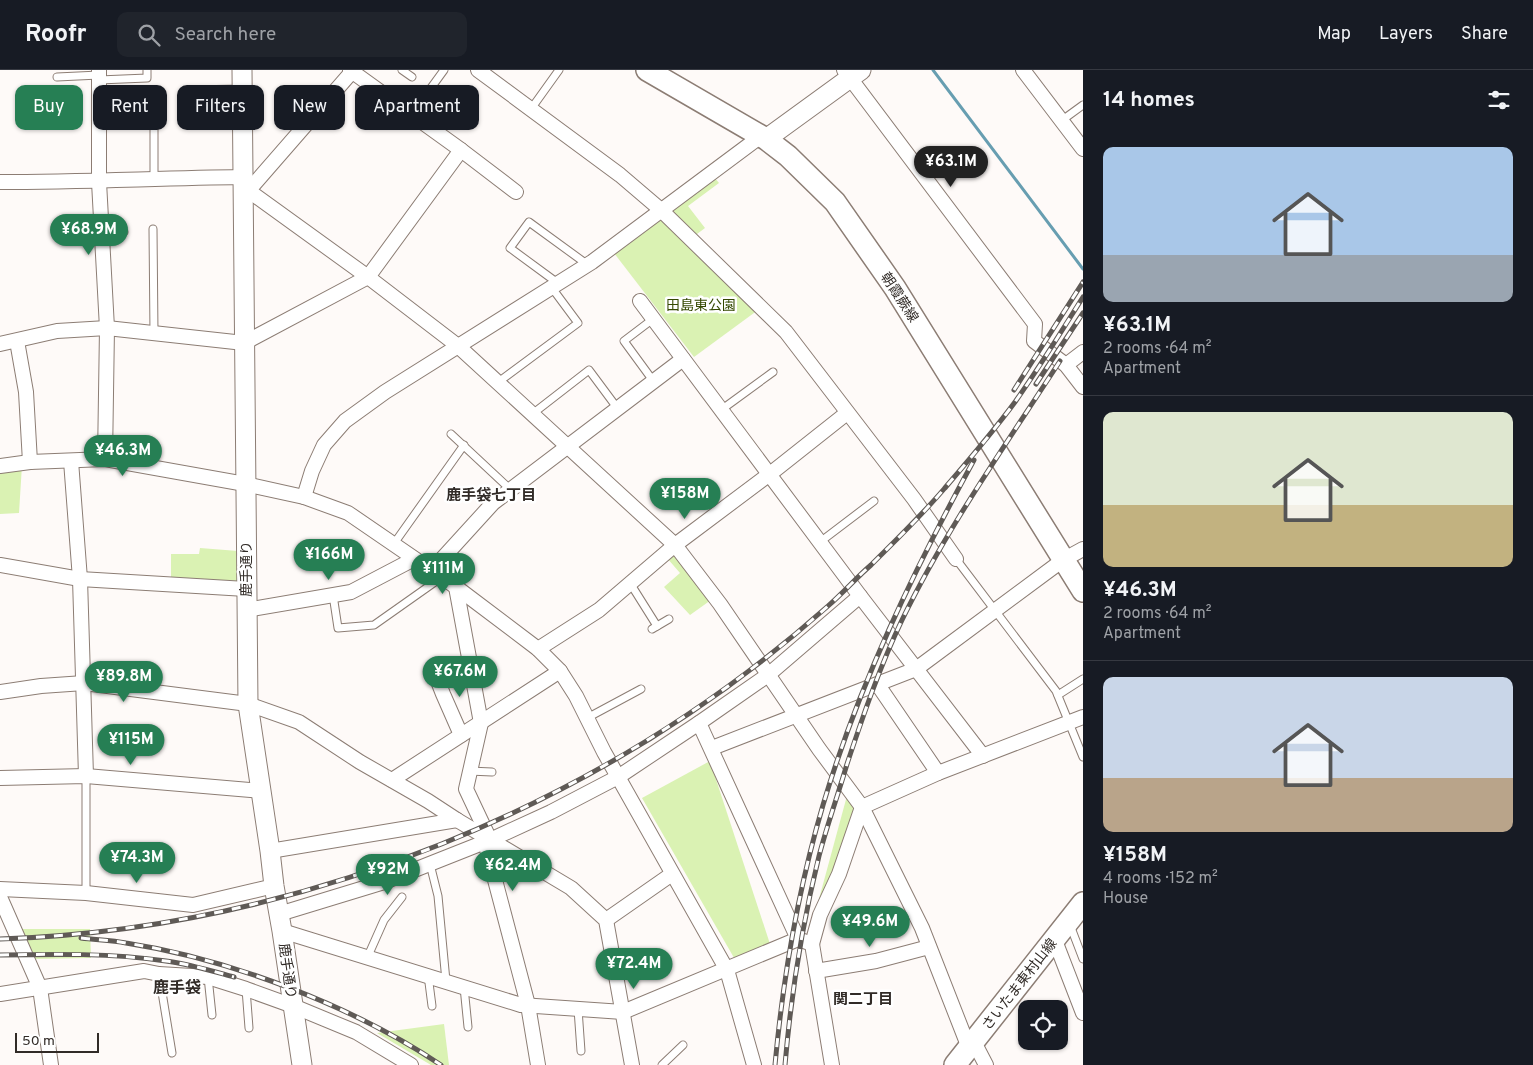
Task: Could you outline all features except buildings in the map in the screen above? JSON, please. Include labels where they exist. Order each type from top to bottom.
[{"type":"main road","name":"朝霞蕨線","points":[[647,70],[764,138],[795,163],[834,202],[895,288],[1083,591]]},
{"type":"main road","name":"さいたま東村山線","points":[[955,1065],[1083,903]]},
{"type":"street","name":"鹿手通り","points":[[242,70],[242,85]]},
{"type":"street","points":[[245,184],[350,74],[350,70],[516,192]]},
{"type":"street","points":[[478,70],[620,174],[661,210],[786,332],[914,499],[956,559]]},
{"type":"street","points":[[1023,70],[1083,149]]},
{"type":"street","points":[[304,497],[312,471],[324,445],[345,421],[385,392],[588,265],[661,210],[764,138],[852,73],[1035,324],[1034,342],[1066,365],[1083,387]]},
{"type":"street","points":[[99,75],[100,182],[107,328],[105,459]]},
{"type":"street","name":"鹿手通り","points":[[243,130],[248,704],[302,1065]]},
{"type":"street","points":[[0,343],[17,341],[57,331],[107,328],[244,343],[368,276],[461,150]]},
{"type":"street","points":[[0,182],[100,182],[154,179],[245,184],[458,346],[674,546],[720,604],[796,716],[862,807],[898,876],[971,1045],[986,1065]]},
{"type":"street","points":[[640,301],[860,596],[983,756]]},
{"type":"street","points":[[17,341],[26,392],[30,462]]},
{"type":"street","points":[[1066,365],[1083,352]]},
{"type":"street","points":[[437,574],[493,503],[683,359]]},
{"type":"street","points":[[538,649],[600,610],[674,546],[847,413]]},
{"type":"street","points":[[0,466],[30,462],[105,459],[245,484],[304,497],[348,513],[456,587],[538,649],[560,671],[576,696],[618,777],[727,970],[754,1065]]},
{"type":"street","points":[[71,461],[80,579],[86,776]]},
{"type":"street","points":[[712,748],[916,669],[1063,560],[1083,549]]},
{"type":"street","points":[[246,610],[351,592],[414,559]]},
{"type":"street","points":[[0,565],[80,579],[246,588]]},
{"type":"street","points":[[456,587],[480,723],[466,789],[488,841],[528,1005],[538,1065]]},
{"type":"street","points":[[281,922],[488,841],[551,812],[618,777],[768,675],[860,596]]},
{"type":"street","points":[[434,671],[461,735]]},
{"type":"street","points":[[392,780],[560,671]]},
{"type":"street","points":[[0,692],[41,686],[84,683],[248,704],[299,722],[360,762],[428,801],[488,841],[571,888],[606,920],[632,1065]]},
{"type":"street","points":[[878,685],[938,773]]},
{"type":"street","points":[[281,922],[368,956],[521,1004],[623,1012],[727,970],[805,942],[839,874],[862,807],[938,773],[1083,717]]},
{"type":"street","points":[[699,723],[805,942],[816,971],[832,1065]]},
{"type":"street","points":[[0,778],[86,776],[261,791]]},
{"type":"street","points":[[270,851],[457,820]]},
{"type":"street","points":[[606,920],[672,874]]},
{"type":"street","points":[[0,889],[86,893],[193,905],[274,886]]},
{"type":"street","points":[[0,897],[40,988],[51,1065]]},
{"type":"street","points":[[1054,938],[1083,1013]]},
{"type":"street","points":[[816,971],[876,961],[929,947]]},
{"type":"street","points":[[0,994],[144,971],[159,974],[208,977],[293,1006],[356,1032],[412,1065]]},
{"type":"lane","points":[[57,77],[99,75],[147,78],[148,70]]},
{"type":"lane","points":[[402,70],[412,78]]},
{"type":"lane","points":[[433,85],[444,70]]},
{"type":"lane","points":[[532,110],[559,70]]},
{"type":"lane","points":[[1061,121],[1083,105]]},
{"type":"lane","points":[[154,130],[154,179]]},
{"type":"lane","points":[[497,383],[578,323],[555,286],[510,248],[529,222],[588,265]]},
{"type":"lane","points":[[153,229],[154,333]]},
{"type":"lane","points":[[73,233],[124,232]]},
{"type":"lane","points":[[653,318],[624,341],[654,382]]},
{"type":"lane","points":[[531,415],[589,370],[618,408]]},
{"type":"lane","points":[[721,410],[773,372]]},
{"type":"lane","points":[[451,434],[511,490]]},
{"type":"lane","points":[[393,545],[464,446]]},
{"type":"lane","points":[[820,542],[874,501]]},
{"type":"lane","points":[[956,559],[1058,695],[1083,757]]},
{"type":"lane","points":[[333,595],[338,628],[374,626],[437,574]]},
{"type":"lane","points":[[630,583],[655,628],[669,619]]},
{"type":"lane","points":[[1058,695],[1083,679]]},
{"type":"lane","points":[[587,718],[641,689]]},
{"type":"lane","points":[[469,771],[492,772]]},
{"type":"lane","points":[[86,776],[86,893]]},
{"type":"lane","points":[[430,864],[438,896],[446,981]]},
{"type":"lane","points":[[368,956],[384,920],[402,897]]},
{"type":"lane","points":[[1068,921],[1083,960]]},
{"type":"lane","points":[[159,974],[172,1053]]},
{"type":"lane","points":[[428,975],[432,1006]]},
{"type":"lane","points":[[208,977],[212,1015]]},
{"type":"lane","points":[[464,986],[468,1027]]},
{"type":"lane","points":[[246,989],[249,1028]]},
{"type":"lane","points":[[578,1009],[581,1051]]},
{"type":"lane","points":[[662,1065],[683,1045]]},
{"type":"green space","points":[[714,177],[719,183],[688,206],[705,228],[693,237],[667,211]]},
{"type":"green space","name":"田島東公園","points":[[661,214],[758,310],[694,357],[614,253]]},
{"type":"green space","points":[[22,465],[19,513],[0,514],[0,468]]},
{"type":"green space","points":[[200,548],[238,551],[238,581],[171,578],[171,554],[199,554]]},
{"type":"green space","points":[[674,553],[711,600],[690,615],[664,587],[680,573],[667,558]]},
{"type":"green space","points":[[710,761],[771,947],[737,963],[642,798]]},
{"type":"green space","points":[[848,792],[860,807],[836,874],[816,910]]},
{"type":"green space","points":[[20,929],[90,929],[91,958],[33,959]]},
{"type":"green space","points":[[444,1024],[449,1065],[431,1065],[377,1033]]},
{"type":"waterway","points":[[933,70],[1083,269]]},
{"type":"railway","points":[[1014,390],[1083,282]]},
{"type":"railway","points":[[0,939],[112,930],[224,911],[334,882],[442,844],[546,797],[646,741],[740,677],[828,606],[908,528],[944,489],[1007,413],[1083,297]]},
{"type":"railway","points":[[1036,384],[1083,313]]},
{"type":"railway","points":[[785,1065],[798,960],[819,856],[847,764],[879,673],[919,586],[957,520],[1060,361]]},
{"type":"railway","points":[[775,1065],[782,1000],[799,902],[814,837],[837,760],[871,672],[909,586],[974,460]]},
{"type":"railway","points":[[81,938],[166,950],[248,973],[290,988],[369,1023],[441,1065]]},
{"type":"railway","points":[[0,955],[41,954],[145,958],[183,964],[234,977]]},
{"type":"district","name":"鹿手袋七丁目","points":[[491,495]]},
{"type":"district","name":"鹿手袋","points":[[177,987]]},
{"type":"district","name":"関二丁目","points":[[863,999]]}]
